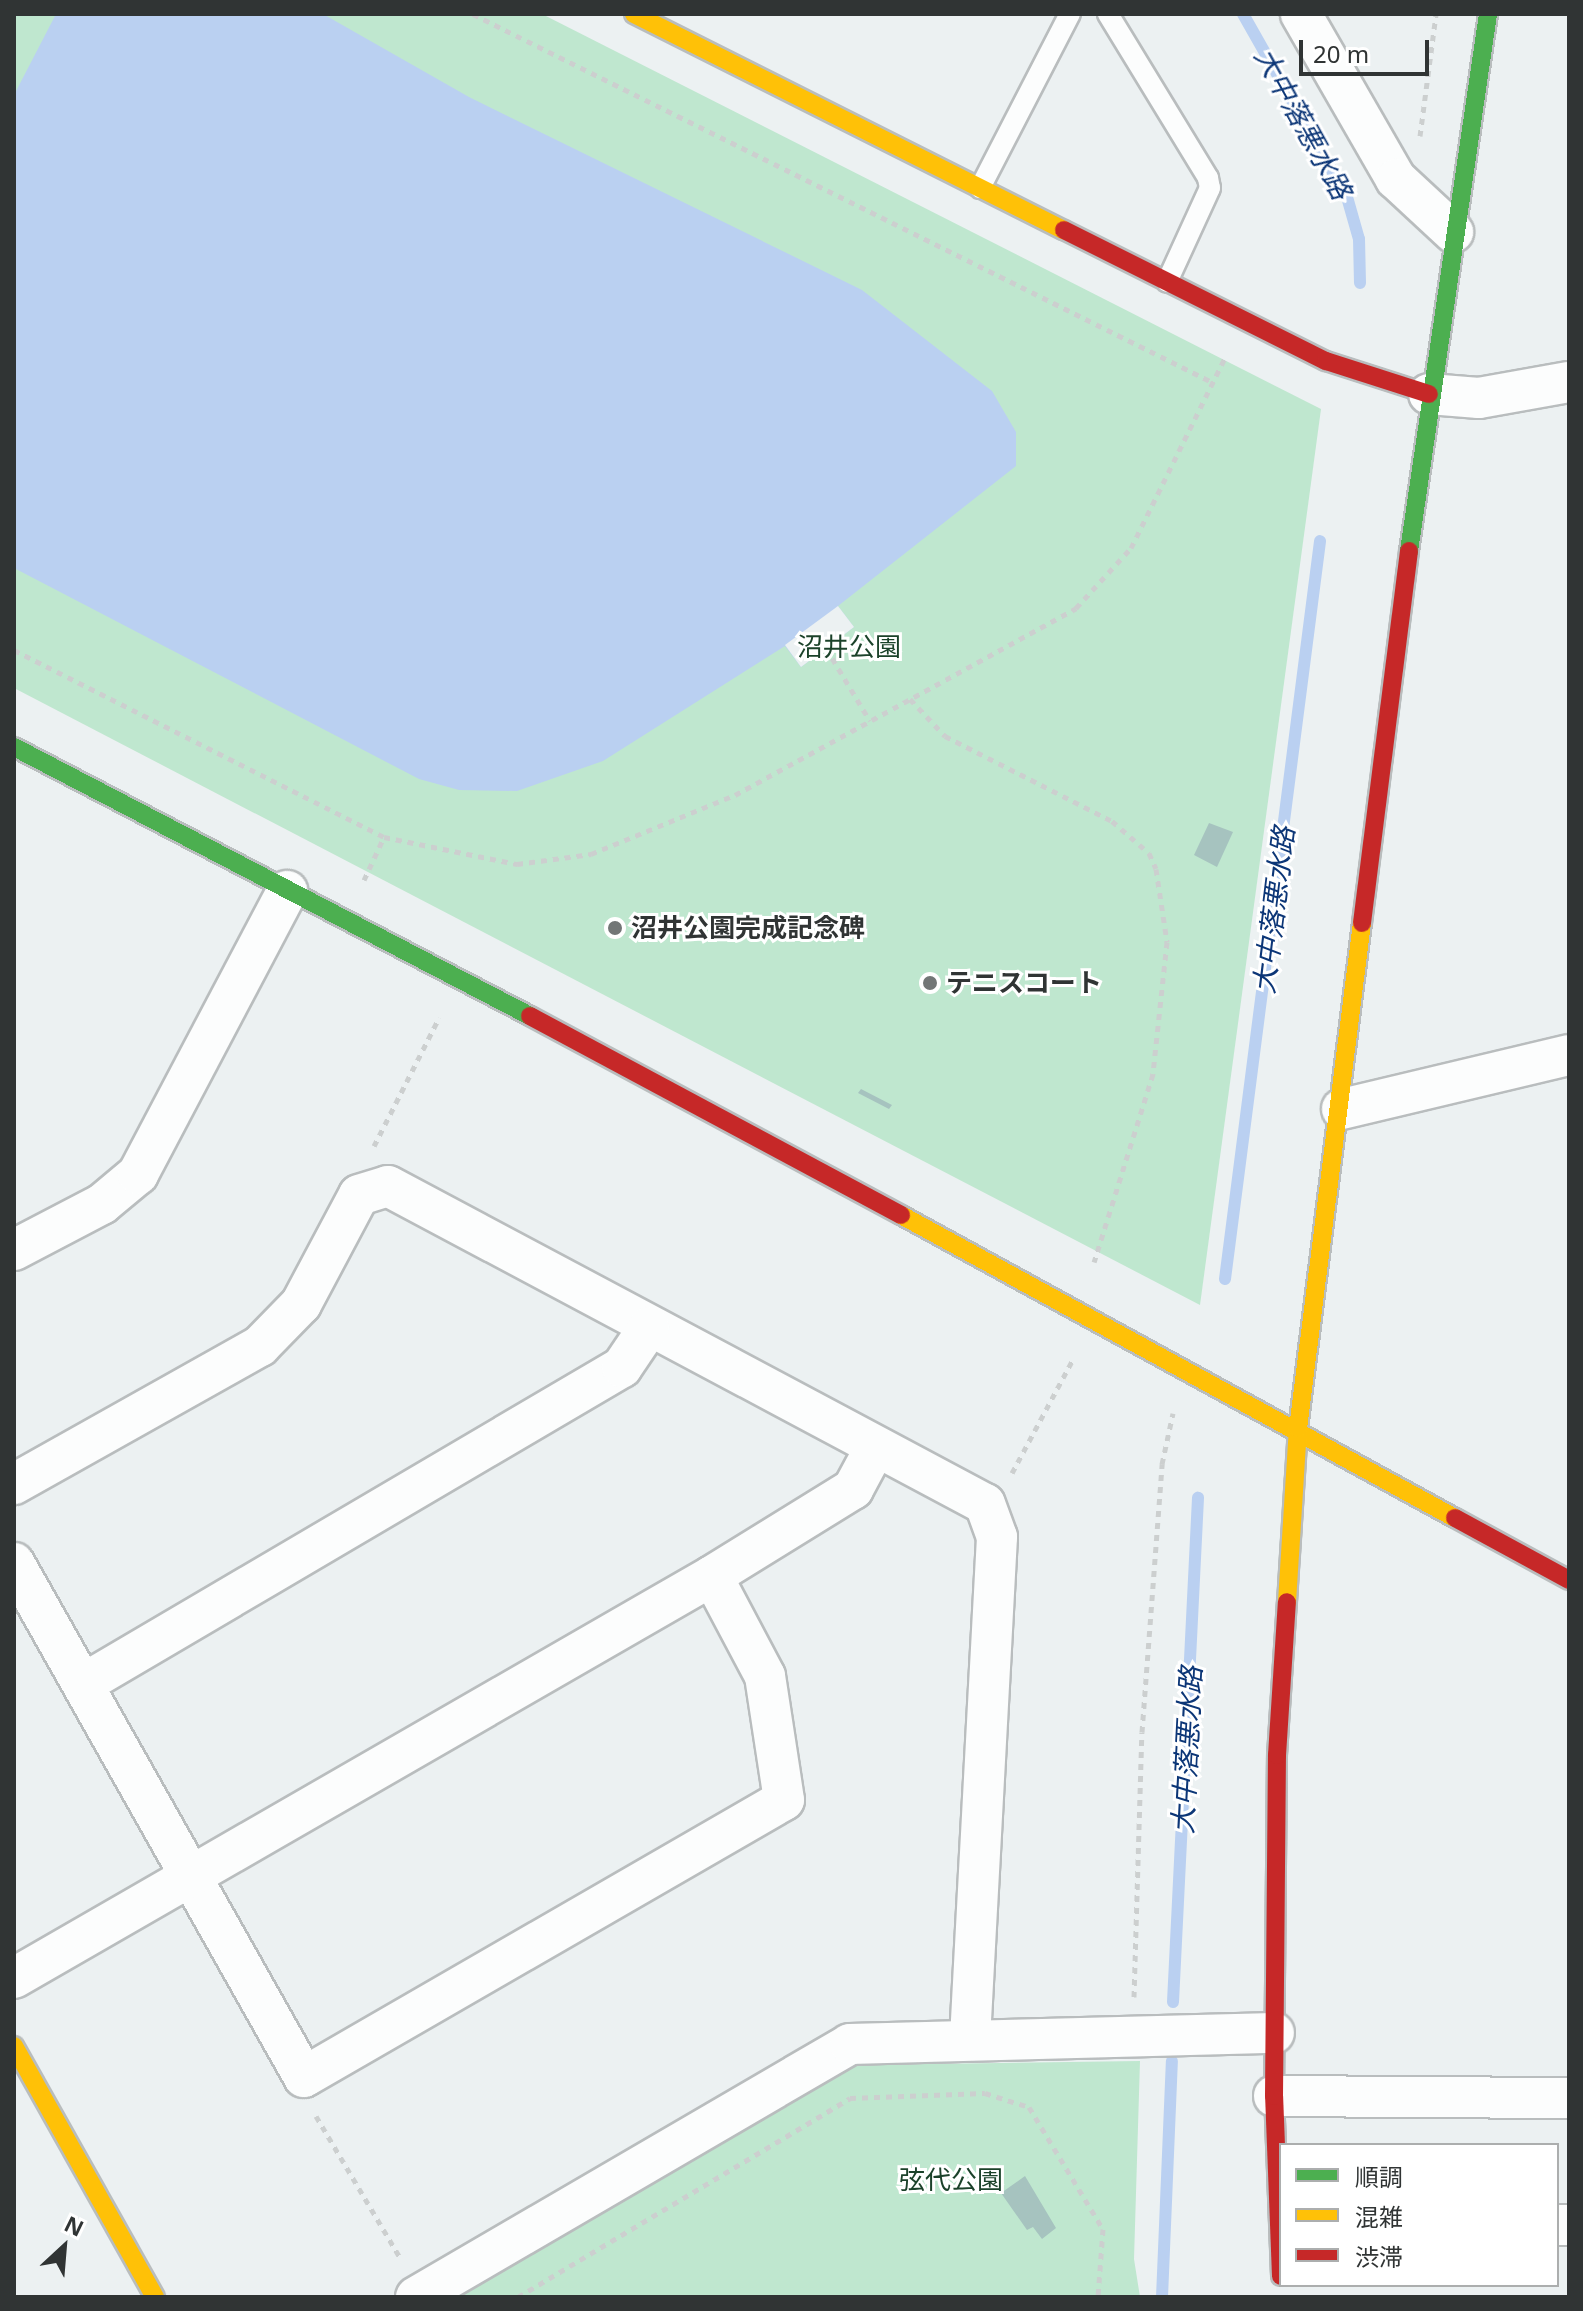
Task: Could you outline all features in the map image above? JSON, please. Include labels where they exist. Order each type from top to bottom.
[{"type":"street","points":[[634,14],[1326,361],[1429,394],[1479,398],[1569,382]]},
{"type":"street","points":[[1301,14],[1396,179],[1453,232]]},
{"type":"street","points":[[1279,2204],[1274,2096],[1277,1755],[1298,1428],[1342,1109],[1429,394],[1488,14]]},
{"type":"street","points":[[14,747],[655,1081],[1298,1428],[1569,1580]]},
{"type":"street","points":[[14,1250],[102,1204],[138,1174],[287,891]]},
{"type":"street","points":[[1342,1109],[1569,1055]]},
{"type":"street","points":[[14,1484],[260,1346],[301,1304],[359,1195],[370,1188],[402,1191],[649,1327],[985,1504],[997,1537],[970,2038]]},
{"type":"street","points":[[83,1684],[622,1367],[649,1327]]},
{"type":"street","points":[[14,1978],[712,1576],[853,1489],[875,1448]]},
{"type":"street","points":[[14,1563],[304,2077],[784,1800],[765,1676],[712,1576]]},
{"type":"street","points":[[419,2295],[850,2044],[970,2038],[1274,2033]]},
{"type":"street","points":[[14,2046],[155,2297]]},
{"type":"street","points":[[1274,2096],[1569,2098]]},
{"type":"lane","points":[[980,188],[1070,14]]},
{"type":"lane","points":[[1108,14],[1208,178],[1210,188],[1167,282]]},
{"type":"path","points":[[473,14],[1212,382]]},
{"type":"path","points":[[1418,152],[1436,14]]},
{"type":"path","points":[[14,650],[384,837],[517,864],[591,854],[735,795],[1076,608],[1131,548],[1229,349]]},
{"type":"path","points":[[826,648],[870,721]]},
{"type":"path","points":[[910,699],[945,736],[1112,821],[1149,853],[1156,869],[1167,942],[1153,1074],[1094,1262]]},
{"type":"path","points":[[363,883],[384,837]]},
{"type":"path","points":[[370,1188],[370,1155],[439,1018]]},
{"type":"path","points":[[985,1504],[1005,1487],[1072,1361]]},
{"type":"path","points":[[1132,2035],[1143,1716],[1162,1464],[1173,1412]]},
{"type":"path","points":[[304,2077],[314,2113],[419,2295]]},
{"type":"path","points":[[518,2297],[850,2098],[985,2093],[1029,2107],[1103,2229],[1098,2297]]},
{"type":"green space","name":"沼井公園","points":[[14,14],[542,14],[1321,409],[1200,1305],[14,688]]},
{"type":"green space","name":"弦代公園","points":[[1140,2061],[1134,2259],[1140,2297],[452,2297],[855,2065]]},
{"type":"water","points":[[56,14],[323,14],[469,97],[862,290],[992,391],[1016,432],[1016,466],[838,606],[854,627],[801,667],[785,646],[603,761],[517,791],[459,790],[419,779],[14,568],[14,95]]},
{"type":"pier","points":[[838,606],[854,627],[801,667],[785,645]]},
{"type":"building","points":[[1209,823],[1233,832],[1217,867],[1194,855]]},
{"type":"building","points":[[861,1089],[892,1105],[889,1109],[858,1093]]},
{"type":"building","points":[[1025,2176],[1056,2228],[1042,2239],[1033,2227],[1027,2230],[1001,2193]]},
{"type":"waterway","name":"大中落悪水路","points":[[1243,14],[1347,197],[1359,239],[1360,283]]},
{"type":"waterway","name":"大中落悪水路","points":[[1225,1279],[1320,541]]},
{"type":"waterway","name":"大中落悪水路","points":[[1173,2002],[1198,1498]]},
{"type":"waterway","name":"大中落悪水路","points":[[1162,2297],[1172,2061]]},
{"type":"traffic: fast","points":[[1409,551],[1488,14]]},
{"type":"traffic: fast","points":[[14,747],[530,1016]]},
{"type":"traffic: slow","points":[[634,14],[1064,230]]},
{"type":"traffic: slow","points":[[1287,1602],[1298,1428],[1362,923]]},
{"type":"traffic: slow","points":[[901,1215],[1455,1518]]},
{"type":"traffic: slow","points":[[14,2046],[155,2297]]},
{"type":"traffic: jam","points":[[1064,230],[1326,361],[1429,394]]},
{"type":"traffic: jam","points":[[1362,923],[1409,551]]},
{"type":"traffic: jam","points":[[530,1016],[901,1215]]},
{"type":"traffic: jam","points":[[1455,1518],[1569,1580]]},
{"type":"traffic: jam","points":[[1279,2225],[1274,2096],[1277,1755],[1287,1602]]},
{"type":"place","name":"沼井公園完成記念碑","points":[[615,928]]},
{"type":"place","name":"テニスコート","points":[[930,983]]}]
